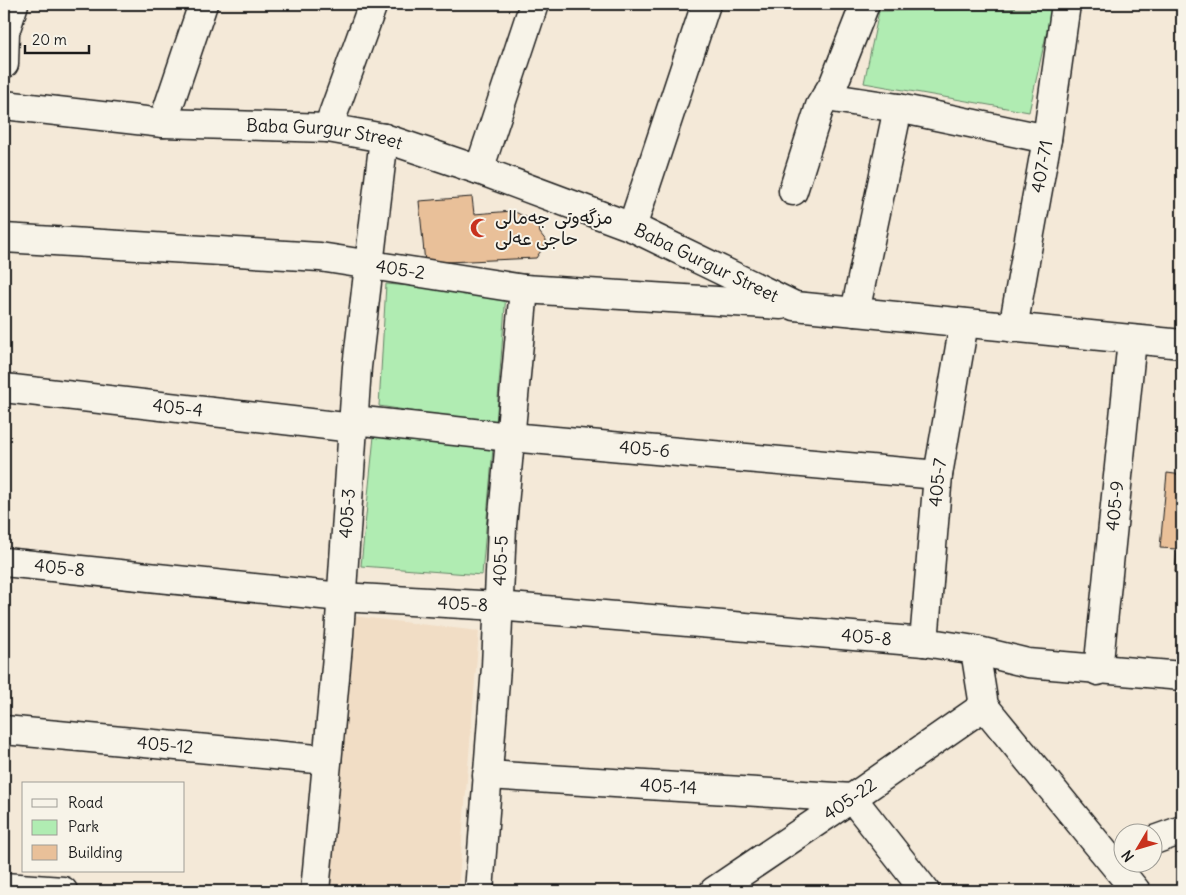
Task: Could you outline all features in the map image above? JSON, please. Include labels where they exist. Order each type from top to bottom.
[{"type":"street","points":[[4,64],[4,29],[14,4]]},
{"type":"street","points":[[163,123],[203,4]]},
{"type":"street","points":[[328,128],[373,4]]},
{"type":"street","points":[[479,170],[534,4]]},
{"type":"street","points":[[632,227],[706,4]]},
{"type":"street","points":[[793,191],[820,106],[834,83],[865,4]]},
{"type":"street","name":"407-71","points":[[1013,328],[1047,139],[1066,4]]},
{"type":"street","points":[[826,97],[898,108],[1047,139]]},
{"type":"street","name":"Baba Gurgur Street","points":[[4,105],[163,123],[328,128],[384,138],[479,170],[632,227],[795,306],[1182,344]]},
{"type":"street","points":[[855,312],[898,108]]},
{"type":"street","name":"405-3","points":[[315,891],[341,596],[353,424],[384,138]]},
{"type":"street","name":"405-2","points":[[4,238],[320,257],[524,290],[795,306]]},
{"type":"street","name":"405-5","points":[[479,891],[502,526],[524,290]]},
{"type":"street","name":"405-7","points":[[924,642],[938,475],[964,323]]},
{"type":"street","name":"405-9","points":[[1098,671],[1132,340]]},
{"type":"street","name":"405-4","points":[[4,388],[353,424]]},
{"type":"street","name":"405-6","points":[[353,424],[938,475]]},
{"type":"street","name":"405-8","points":[[4,562],[341,596],[498,606],[924,642],[976,650],[1028,663],[1098,671],[1182,676]]},
{"type":"street","points":[[976,650],[984,706],[1114,851]]},
{"type":"street","name":"405-22","points":[[714,891],[984,706]]},
{"type":"street","name":"405-12","points":[[4,730],[327,760]]},
{"type":"street","name":"405-14","points":[[487,775],[852,798]]},
{"type":"street","points":[[852,798],[924,891]]},
{"type":"street","points":[[1164,836],[1182,830]]},
{"type":"street","points":[[1126,872],[1136,891]]},
{"type":"street","points":[[4,886],[62,891]]},
{"type":"shaded area","points":[[352,616],[479,631],[458,891],[329,891]]},
{"type":"green space","points":[[1052,8],[1029,112],[864,83],[879,11]]},
{"type":"green space","points":[[386,284],[506,294],[496,424],[379,406]]},
{"type":"green space","points":[[374,436],[493,448],[482,575],[361,566]]},
{"type":"building","name":"مزگەوتی جەمالی حاجی عەلی","points":[[472,197],[474,214],[513,211],[538,223],[540,233],[547,242],[536,258],[425,263],[419,201]]},
{"type":"building","points":[[1167,473],[1182,475],[1182,573],[1175,572],[1177,549],[1160,548]]},
{"type":"place","name":"مزگەوتی جەمالی حاجی عەلی","points":[[480,228]]}]
